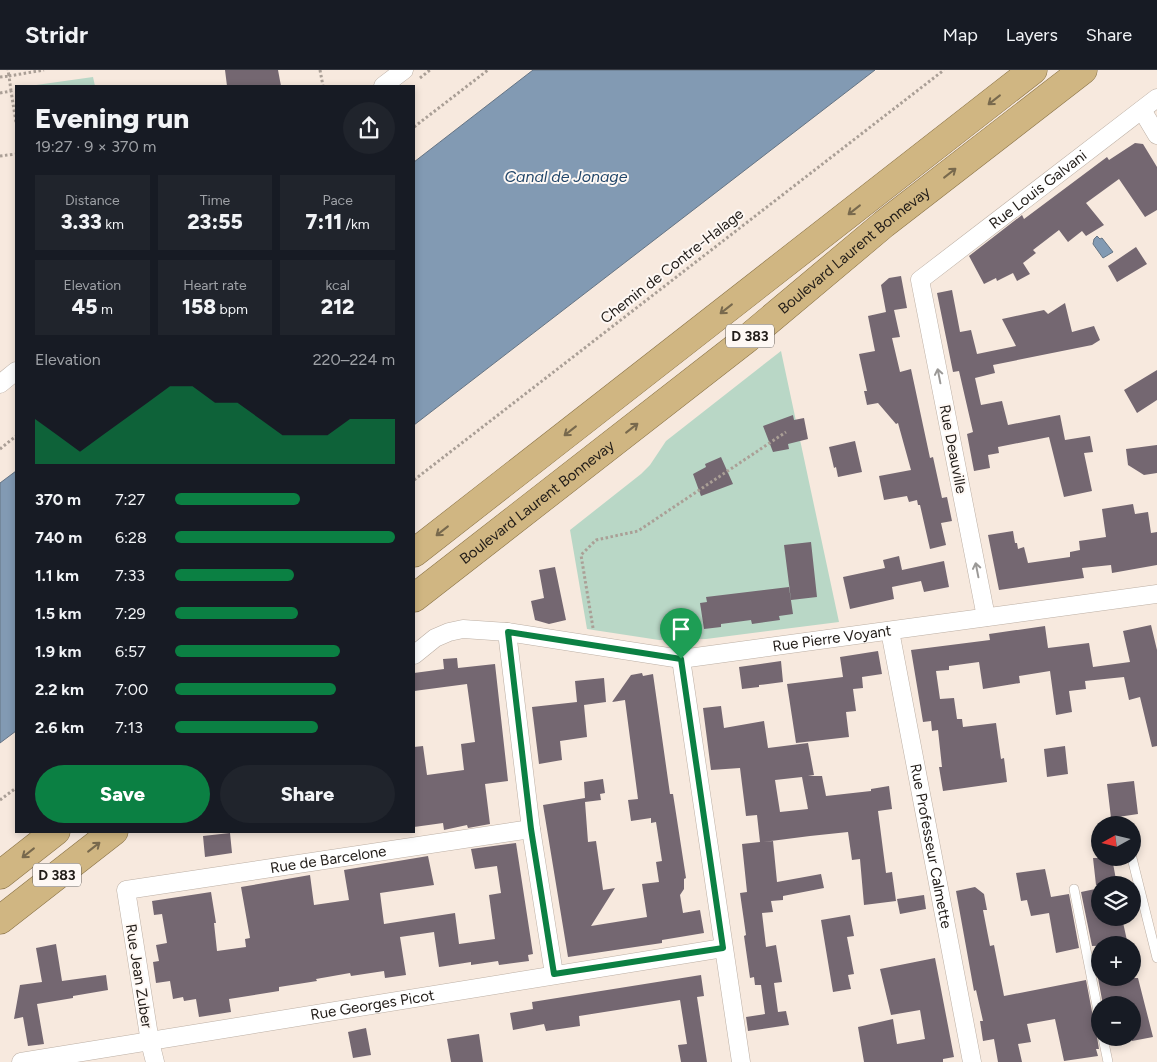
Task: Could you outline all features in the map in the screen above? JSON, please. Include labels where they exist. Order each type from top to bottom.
[{"type":"highway","name":"Boulevard Laurent Bonnevay","points":[[415,551],[1033,70]]},
{"type":"highway","name":"Boulevard Laurent Bonnevay","points":[[415,597],[748,338],[884,224],[1083,70]]},
{"type":"highway","name":"D 383","points":[[0,875],[53,833]]},
{"type":"highway","name":"D 383","points":[[0,920],[111,833]]},
{"type":"street","points":[[384,85],[404,70]]},
{"type":"street","name":"Rue Louis Galvani","points":[[920,280],[1157,98]]},
{"type":"street","points":[[1142,110],[1157,135]]},
{"type":"street","name":"Rue Deauville","points":[[920,280],[986,617]]},
{"type":"street","points":[[0,384],[15,372]]},
{"type":"street","name":"Rue Pierre Voyant","points":[[415,654],[435,638],[463,629],[508,632],[681,659],[1157,594]]},
{"type":"street","name":"Rue Professeur Calmette","points":[[890,631],[972,1062]]},
{"type":"street","points":[[508,632],[531,829],[554,974]]},
{"type":"street","points":[[681,659],[741,1062]]},
{"type":"street","name":"Rue de Barcelone","points":[[126,890],[531,829]]},
{"type":"street","name":"Rue Jean Zuber","points":[[126,890],[150,1042],[155,1062]]},
{"type":"street","name":"Rue Georges Picot","points":[[21,1062],[723,948]]},
{"type":"lane","points":[[1134,866],[1157,958]]},
{"type":"lane","points":[[1074,889],[1095,996]]},
{"type":"lane","points":[[1105,1046],[1108,1062]]},
{"type":"path","points":[[8,70],[15,116]]},
{"type":"path","points":[[0,77],[44,70]]},
{"type":"path","points":[[320,70],[323,85]]},
{"type":"path","points":[[415,126],[488,70]]},
{"type":"path","name":"Chemin de Contre-Halage","points":[[415,479],[944,70]]},
{"type":"path","points":[[0,93],[11,91]]},
{"type":"path","points":[[0,156],[15,154]]},
{"type":"path","points":[[596,646],[581,555],[596,540],[638,531],[786,432]]},
{"type":"path","points":[[0,449],[15,437]]},
{"type":"path","points":[[0,800],[15,789]]},
{"type":"green space","points":[[93,77],[95,85],[36,85]]},
{"type":"green space","points":[[781,351],[839,622],[706,639],[659,640],[587,629],[570,530],[641,474],[650,465],[666,441]]},
{"type":"water","name":"Canal de Jonage","points":[[533,70],[875,70],[415,424],[415,161]]},
{"type":"water","points":[[1097,236],[1100,239],[1102,238],[1113,252],[1103,258],[1093,244]]},
{"type":"water","points":[[15,472],[15,732],[0,743],[0,483]]},
{"type":"building","points":[[225,70],[278,70],[281,85],[227,85]]},
{"type":"building","points":[[1135,143],[1143,144],[1157,167],[1157,210],[1145,217],[1119,179],[1086,203],[1104,225],[1086,236],[1082,231],[1068,242],[1059,230],[1033,250],[1036,253],[1023,263],[1030,274],[1017,281],[1013,273],[997,281],[996,278],[984,284],[969,256],[1022,215],[1024,219],[1107,157],[1109,160]]},
{"type":"building","points":[[1136,247],[1147,264],[1117,282],[1108,266]]},
{"type":"building","points":[[901,276],[907,308],[894,310],[900,337],[892,338],[900,372],[911,369],[930,458],[933,457],[942,498],[947,497],[952,521],[941,523],[946,545],[930,549],[920,505],[918,505],[917,500],[909,502],[907,496],[884,500],[879,476],[911,470],[898,423],[896,424],[878,403],[867,405],[864,391],[867,391],[859,354],[875,351],[868,316],[886,312],[881,285],[889,278]]},
{"type":"building","points":[[952,290],[960,332],[971,330],[977,354],[1016,346],[1002,319],[1044,310],[1048,314],[1065,303],[1072,332],[1094,326],[1100,340],[1092,345],[993,365],[995,373],[975,378],[981,405],[1002,401],[1008,425],[1060,415],[1065,440],[1090,436],[1093,452],[1084,453],[1092,491],[1064,497],[1049,437],[998,447],[999,453],[988,455],[990,468],[974,471],[967,434],[973,432],[959,371],[953,372],[937,293]]},
{"type":"building","points":[[1157,370],[1157,400],[1137,413],[1124,390]]},
{"type":"building","points":[[793,415],[794,420],[804,418],[808,439],[788,444],[789,449],[773,452],[763,426]]},
{"type":"building","points":[[855,441],[862,472],[838,477],[829,447]]},
{"type":"building","points":[[1157,445],[1157,473],[1144,475],[1128,465],[1126,449]]},
{"type":"building","points":[[721,457],[733,484],[701,496],[693,474],[706,467],[705,464]]},
{"type":"building","points":[[1133,504],[1135,514],[1148,512],[1151,533],[1157,532],[1157,565],[1112,573],[1111,565],[1082,568],[1084,578],[999,590],[988,535],[1013,531],[1015,543],[1017,543],[1018,549],[1024,547],[1028,563],[1070,557],[1070,552],[1080,550],[1079,541],[1106,537],[1102,509]]},
{"type":"building","points":[[811,542],[817,597],[791,600],[784,545]]},
{"type":"building","points":[[899,556],[902,570],[944,561],[949,587],[924,592],[921,581],[892,587],[894,599],[850,609],[843,577],[885,568],[883,560]]},
{"type":"building","points":[[555,567],[566,620],[549,624],[535,620],[531,601],[544,598],[539,570]]},
{"type":"building","points":[[789,587],[793,614],[779,616],[780,620],[752,624],[751,620],[721,624],[721,627],[704,629],[700,603],[707,602],[706,597]]},
{"type":"building","points":[[1151,625],[1157,650],[1157,746],[1152,747],[1140,697],[1129,700],[1124,677],[1085,681],[1086,689],[1069,691],[1072,712],[1056,715],[1050,671],[1019,676],[1020,683],[983,689],[979,662],[949,666],[949,670],[936,671],[940,699],[954,698],[957,719],[962,719],[963,727],[996,723],[1001,759],[1004,758],[1007,782],[943,791],[939,767],[942,767],[938,730],[932,731],[931,721],[923,722],[911,650],[990,640],[989,634],[1045,626],[1048,648],[1089,643],[1093,667],[1130,662],[1123,631]]},
{"type":"building","points":[[878,651],[882,674],[862,677],[863,688],[853,689],[856,711],[846,712],[849,737],[796,743],[787,684],[843,677],[840,657]]},
{"type":"building","points":[[457,658],[458,668],[495,664],[508,781],[485,784],[490,824],[468,828],[467,825],[444,830],[443,823],[415,827],[415,747],[423,746],[427,775],[464,770],[461,744],[475,742],[467,684],[415,691],[415,673],[444,669],[443,659]]},
{"type":"building","points":[[781,661],[783,682],[742,689],[739,667]]},
{"type":"building","points":[[642,673],[643,676],[653,674],[670,794],[673,794],[686,878],[684,879],[684,889],[680,895],[683,913],[700,910],[704,933],[662,940],[662,943],[568,957],[543,805],[585,798],[584,782],[603,779],[605,793],[600,794],[601,800],[585,802],[588,842],[596,841],[603,890],[615,888],[591,926],[647,917],[642,884],[659,882],[656,862],[662,861],[656,822],[651,823],[651,818],[631,821],[628,800],[638,799],[625,700],[612,702],[631,675]]},
{"type":"building","points":[[604,678],[606,702],[584,705],[587,737],[560,741],[562,760],[539,764],[532,707],[577,702],[575,681]]},
{"type":"building","points":[[721,706],[724,728],[764,721],[768,748],[808,743],[814,775],[808,776],[822,776],[826,796],[871,791],[871,789],[889,786],[892,809],[878,811],[886,873],[892,872],[896,901],[864,905],[860,859],[852,860],[848,832],[763,842],[773,841],[777,882],[821,874],[824,888],[783,896],[783,900],[771,901],[773,912],[762,913],[766,947],[776,945],[782,982],[774,983],[778,1012],[786,1011],[789,1025],[748,1031],[746,1017],[765,1014],[761,985],[755,985],[754,977],[750,978],[740,893],[747,892],[742,844],[760,842],[757,815],[746,816],[740,768],[711,770],[703,708]],"holes":[[[802,777],[808,809],[780,812],[775,780]]]},
{"type":"building","points":[[1065,746],[1068,774],[1047,777],[1044,749]]},
{"type":"building","points":[[1134,781],[1138,814],[1111,816],[1107,784]]},
{"type":"building","points":[[230,833],[232,853],[205,857],[203,836]]},
{"type":"building","points":[[516,843],[533,954],[528,955],[529,961],[499,965],[498,961],[471,965],[471,962],[439,967],[434,932],[400,937],[406,975],[385,978],[384,971],[351,976],[350,973],[316,979],[317,981],[279,987],[279,991],[229,999],[231,1012],[199,1017],[196,999],[184,1001],[183,997],[173,999],[170,981],[156,983],[153,962],[159,961],[156,945],[167,943],[162,914],[154,915],[152,901],[211,892],[216,923],[214,923],[217,951],[246,947],[245,939],[250,938],[241,887],[310,875],[314,905],[349,900],[344,870],[428,856],[434,885],[380,893],[384,924],[455,913],[459,944],[495,939],[489,895],[501,893],[497,866],[475,869],[471,849]]},
{"type":"building","points":[[1094,866],[1113,866],[1115,876],[1095,876]]},
{"type":"building","points":[[1045,869],[1051,897],[1069,894],[1079,948],[1056,953],[1049,913],[1031,916],[1027,900],[1021,901],[1016,873]]},
{"type":"building","points":[[975,887],[984,894],[987,910],[983,910],[990,946],[994,945],[1004,996],[1086,980],[1091,1006],[1091,1046],[1098,1046],[1099,1049],[1096,1049],[1098,1056],[1064,1061],[1055,1019],[1027,1024],[1031,1042],[1018,1044],[1022,1062],[998,1062],[994,1039],[983,1041],[980,1021],[983,1021],[976,990],[974,991],[956,891]]},
{"type":"building","points":[[1091,890],[1091,926],[1124,926],[1126,936],[1091,936],[1091,941],[1081,892]]},
{"type":"building","points":[[924,895],[926,909],[900,914],[897,899]]},
{"type":"building","points":[[850,915],[854,936],[847,937],[854,974],[848,975],[851,989],[833,992],[821,920]]},
{"type":"building","points":[[56,944],[62,981],[106,975],[108,990],[37,1004],[44,1044],[28,1046],[23,1017],[14,1019],[20,985],[42,982],[36,948]]},
{"type":"building","points":[[935,958],[954,1057],[943,1059],[943,1062],[864,1062],[858,1027],[893,1019],[897,1044],[925,1039],[920,1010],[891,1015],[880,969]]},
{"type":"building","points":[[701,975],[704,996],[697,997],[707,1062],[681,1062],[678,1045],[687,1044],[680,1000],[579,1016],[580,1026],[546,1031],[544,1024],[513,1030],[510,1013],[533,1009],[532,1002]]},
{"type":"building","points":[[1099,986],[1140,986],[1153,1037],[1141,1039],[1141,996],[1101,996]]},
{"type":"building","points":[[366,1028],[371,1055],[353,1058],[348,1032]]},
{"type":"building","points":[[479,1034],[483,1062],[451,1062],[447,1039]]},
{"type":"route","points":[[508,632],[681,659],[723,948],[554,974],[531,829],[508,632]]}]
